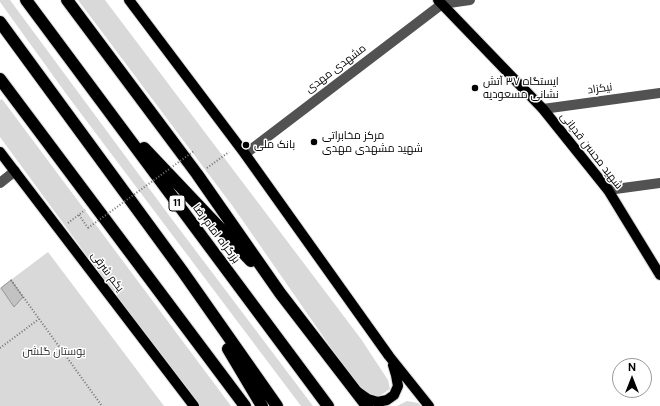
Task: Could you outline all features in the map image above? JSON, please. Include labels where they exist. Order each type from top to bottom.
[{"type":"highway","name":"بزرگراه امام رضا","points":[[26,0],[328,406]]},
{"type":"highway","points":[[67,0],[197,174],[280,293],[367,406]]},
{"type":"highway","points":[[0,22],[183,272],[277,406]]},
{"type":"highway","points":[[0,79],[245,406]]},
{"type":"highway","points":[[104,105],[280,293]]},
{"type":"highway","points":[[183,272],[262,406]]},
{"type":"main road","points":[[129,0],[239,145],[389,356],[429,406]]},
{"type":"main road","name":"شهید محسن قدیانی","points":[[440,2],[543,109],[608,190],[659,271]]},
{"type":"main road","points":[[0,91],[12,95]]},
{"type":"main road","name":"یکم شرقی","points":[[0,152],[194,406]]},
{"type":"main road","points":[[353,388],[368,399],[378,402],[387,400],[394,395],[398,386],[396,375],[389,356]]},
{"type":"street","points":[[440,2],[470,0]]},
{"type":"street","name":"مشهدی مهدی","points":[[245,154],[440,2]]},
{"type":"street","name":"نیکزاد","points":[[543,109],[660,93]]},
{"type":"street","points":[[0,183],[15,171]]},
{"type":"street","points":[[608,190],[660,183]]},
{"type":"path","points":[[207,168],[239,145]]},
{"type":"path","points":[[59,229],[79,215],[88,228],[194,150]]},
{"type":"path","points":[[11,280],[102,406]]},
{"type":"path","points":[[0,348],[39,319]]},
{"type":"green space","points":[[0,0],[10,0],[171,218],[313,406],[301,406],[67,95]]},
{"type":"green space","points":[[78,0],[105,0],[361,339],[388,380],[390,389],[378,397],[367,394],[354,381],[234,208]]},
{"type":"green space","points":[[2,99],[231,406],[197,406],[0,137],[0,100]]},
{"type":"green space","name":"بوستان گلشن","points":[[48,252],[164,406],[0,406],[0,288]]},
{"type":"green space","points":[[407,401],[418,403],[421,406],[397,406]]},
{"type":"building","points":[[11,280],[23,297],[14,307],[1,288]]},
{"type":"place","name":"ایستگاه ۳۷ آتش نشانی مسعودیه","points":[[475,88]]},
{"type":"place","name":"مرکز مخابراتی شهید مشهدی مهدی","points":[[314,142]]},
{"type":"place","name":"بانک ملی","points":[[246,145]]}]
